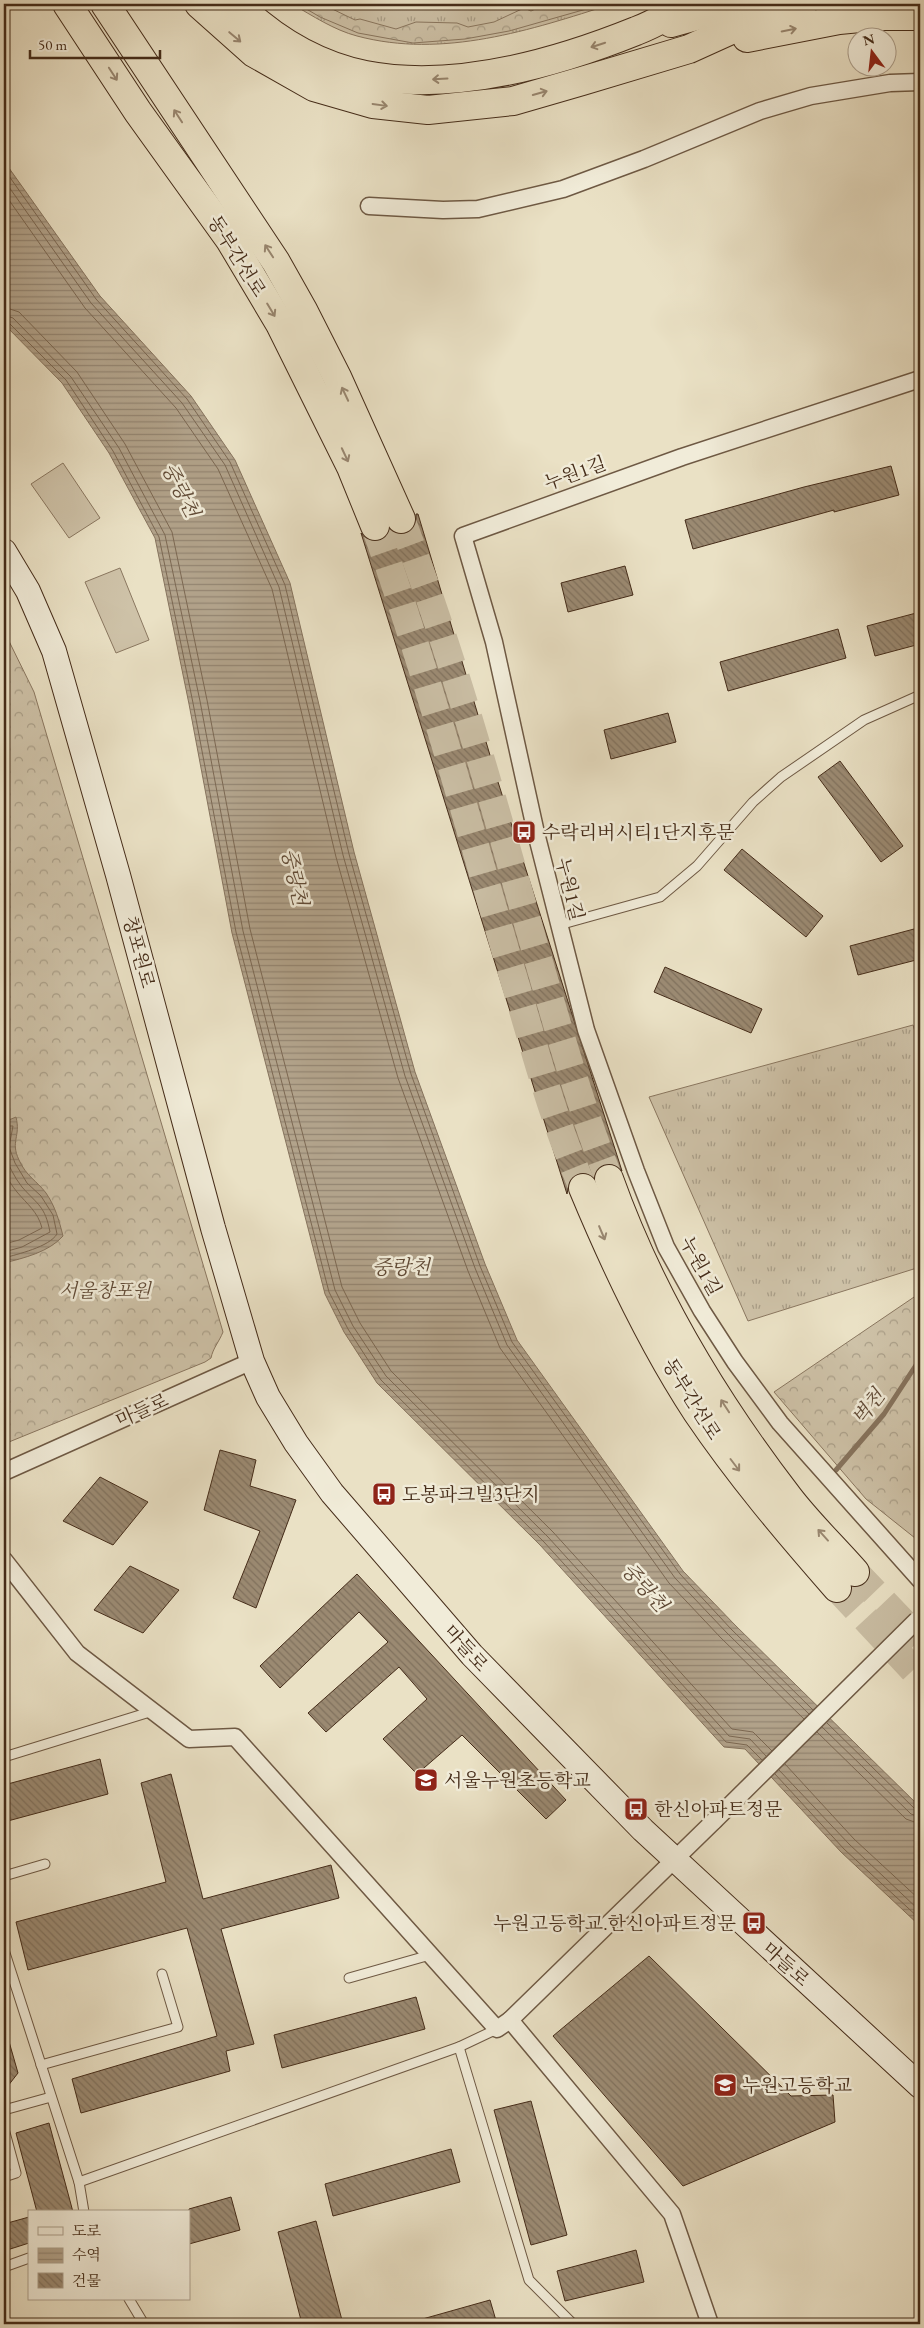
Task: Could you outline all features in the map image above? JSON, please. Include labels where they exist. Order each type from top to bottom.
[{"type":"highway","name":"동부간선로","points":[[67,4],[138,112],[230,240],[280,324],[335,433],[375,526]]},
{"type":"highway","name":"동부간선로","points":[[105,4],[276,262],[337,377],[401,519]]},
{"type":"highway","points":[[199,4],[254,53],[314,87],[374,104],[428,110],[513,101],[689,49],[840,20],[881,16],[920,16]]},
{"type":"highway","points":[[237,4],[267,30],[314,59],[365,75],[401,79],[472,77],[498,72],[549,60],[638,31],[739,4]]},
{"type":"highway","points":[[638,31],[690,4]]},
{"type":"highway","points":[[689,49],[742,25],[803,4]]},
{"type":"highway","name":"동부간선로","points":[[583,1188],[606,1245],[637,1307],[697,1411],[767,1506],[846,1580],[752,1447],[680,1333],[646,1268],[609,1179]]},
{"type":"street","points":[[369,206],[443,210],[478,209],[563,189],[644,159],[760,111],[794,101],[890,82],[920,82]]},
{"type":"street","name":"누원1길","points":[[920,379],[673,460],[463,536],[494,642],[536,833],[589,1038],[636,1171],[666,1246],[702,1311],[734,1362],[780,1424],[920,1580]]},
{"type":"street","name":"창포원로","points":[[4,551],[28,591],[54,651],[118,875],[213,1228],[252,1361]]},
{"type":"street","name":"마들로","points":[[4,1472],[252,1361],[268,1397],[296,1443],[332,1492],[472,1655],[674,1860],[920,2086]]},
{"type":"street","points":[[4,1560],[76,1652],[189,1739],[235,1737],[497,2030],[510,2020],[919,1619]]},
{"type":"street","points":[[510,2020],[672,2214],[710,2324]]},
{"type":"lane","points":[[559,925],[660,897],[697,866],[753,802],[782,777],[864,720],[920,695]]},
{"type":"lane","points":[[4,1756],[153,1711]]},
{"type":"lane","points":[[4,1876],[45,1864]]},
{"type":"lane","points":[[4,1950],[7,1970],[41,2065],[79,2182],[84,2210]]},
{"type":"lane","points":[[349,1978],[430,1955]]},
{"type":"lane","points":[[41,2065],[178,2027],[162,1974]]},
{"type":"lane","points":[[79,2182],[458,2048],[497,2030]]},
{"type":"lane","points":[[458,2048],[529,2280],[573,2324]]},
{"type":"lane","points":[[4,2110],[51,2097]]},
{"type":"lane","points":[[4,2129],[16,2174],[4,2177]]},
{"type":"lane","points":[[4,2267],[28,2258]]},
{"type":"lane","points":[[129,2300],[144,2324]]},
{"type":"green space","points":[[292,4],[612,4],[518,32],[454,43],[422,44],[389,42],[357,36],[340,30]]},
{"type":"green space","points":[[298,4],[322,4],[355,20],[360,19],[396,29],[416,22],[457,23],[468,27],[494,22],[524,8],[531,11],[546,4],[604,4],[509,31],[465,39],[413,43],[358,33],[320,17]]},
{"type":"green space","points":[[63,463],[100,518],[69,538],[31,484]]},
{"type":"green space","points":[[120,568],[149,640],[116,653],[85,582]]},
{"type":"green space","name":"서울창포원","points":[[4,631],[34,692],[223,1332],[211,1358],[205,1362],[4,1444]]},
{"type":"green space","points":[[913,1025],[920,1049],[920,1267],[748,1321],[649,1097]]},
{"type":"green space","points":[[920,1293],[920,1542],[866,1499],[774,1392]]},
{"type":"water","name":"중랑천","points":[[4,161],[100,296],[191,396],[235,460],[290,583],[354,852],[415,1072],[485,1264],[517,1340],[683,1571],[735,1625],[920,1807],[920,1926],[841,1852],[745,1749],[724,1747],[540,1545],[377,1383],[344,1332],[325,1294],[232,933],[189,704],[155,538],[109,453],[62,383],[4,324]]},
{"type":"water","points":[[16,1117],[16,1154],[25,1170],[49,1198],[63,1236],[43,1250],[4,1263],[4,1122]]},
{"type":"building","points":[[891,466],[899,495],[834,512],[834,510],[693,549],[685,520],[804,487]]},
{"type":"building","points":[[416,514],[418,514],[498,782],[622,1171],[611,1164],[604,1164],[597,1169],[594,1177],[585,1173],[577,1173],[570,1179],[567,1194],[361,533],[366,539],[373,541],[381,540],[387,536],[390,529],[399,534],[407,533],[414,528]]},
{"type":"building","points":[[625,566],[633,595],[568,612],[561,583]]},
{"type":"building","points":[[920,612],[920,644],[875,656],[867,626]]},
{"type":"building","points":[[838,629],[846,658],[728,691],[720,662]]},
{"type":"building","points":[[668,713],[676,742],[611,759],[604,730]]},
{"type":"building","points":[[840,761],[903,846],[881,862],[818,777]]},
{"type":"building","points":[[742,849],[823,916],[806,937],[724,870]]},
{"type":"building","points":[[914,929],[920,959],[858,975],[850,946]]},
{"type":"building","points":[[665,967],[762,1009],[751,1033],[654,992]]},
{"type":"building","points":[[220,1450],[256,1460],[250,1486],[296,1500],[256,1608],[233,1598],[260,1531],[204,1510]]},
{"type":"building","points":[[100,1477],[148,1502],[113,1545],[63,1521]]},
{"type":"building","points":[[130,1566],[179,1590],[143,1633],[94,1610]]},
{"type":"building","points":[[357,1574],[566,1800],[546,1819],[462,1735],[417,1774],[383,1739],[427,1699],[399,1667],[326,1732],[308,1713],[388,1642],[359,1612],[280,1688],[260,1666]]},
{"type":"building","points":[[100,1759],[108,1794],[4,1822],[4,1785]]},
{"type":"building","points":[[171,1774],[203,1899],[331,1865],[339,1898],[221,1929],[254,2044],[226,2051],[230,2071],[81,2113],[72,2079],[217,2036],[187,1928],[28,1970],[16,1922],[166,1882],[141,1783]]},
{"type":"building","points":[[649,1956],[791,2096],[833,2095],[835,2122],[683,2186],[553,2036]]},
{"type":"building","points":[[416,1997],[425,2029],[282,2068],[274,2035]]},
{"type":"building","points":[[4,2038],[8,2038],[18,2073],[4,2091]]},
{"type":"building","points":[[531,2101],[567,2235],[531,2245],[494,2110]]},
{"type":"building","points":[[49,2123],[72,2210],[36,2210],[16,2133]]},
{"type":"building","points":[[451,2149],[460,2182],[333,2216],[325,2184]]},
{"type":"building","points":[[231,2197],[240,2230],[190,2244],[189,2209]]},
{"type":"building","points":[[28,2217],[28,2243],[4,2251],[4,2224]]},
{"type":"building","points":[[316,2221],[343,2324],[302,2324],[278,2232]]},
{"type":"building","points":[[636,2250],[644,2282],[565,2301],[557,2271]]},
{"type":"building","points":[[490,2300],[497,2324],[420,2324],[419,2320]]},
{"type":"waterway","name":"벽천","points":[[836,1470],[884,1414],[920,1359]]},
{"type":"tunnel","points":[[401,519],[456,677],[569,1063],[609,1179]]},
{"type":"tunnel","points":[[375,526],[428,689],[543,1077],[561,1133],[583,1188]]},
{"type":"tunnel","points":[[855,1572],[920,1640]]},
{"type":"tunnel","points":[[837,1588],[920,1677]]},
{"type":"place","name":"수락리버시티1단지후문","points":[[524,832]]},
{"type":"place","name":"도봉파크빌3단지","points":[[384,1494]]},
{"type":"place","name":"서울누원초등학교","points":[[426,1780]]},
{"type":"place","name":"한신아파트정문","points":[[636,1809]]},
{"type":"place","name":"누원고등학교.한신아파트정문","points":[[754,1923]]},
{"type":"place","name":"누원고등학교","points":[[725,2085]]}]
